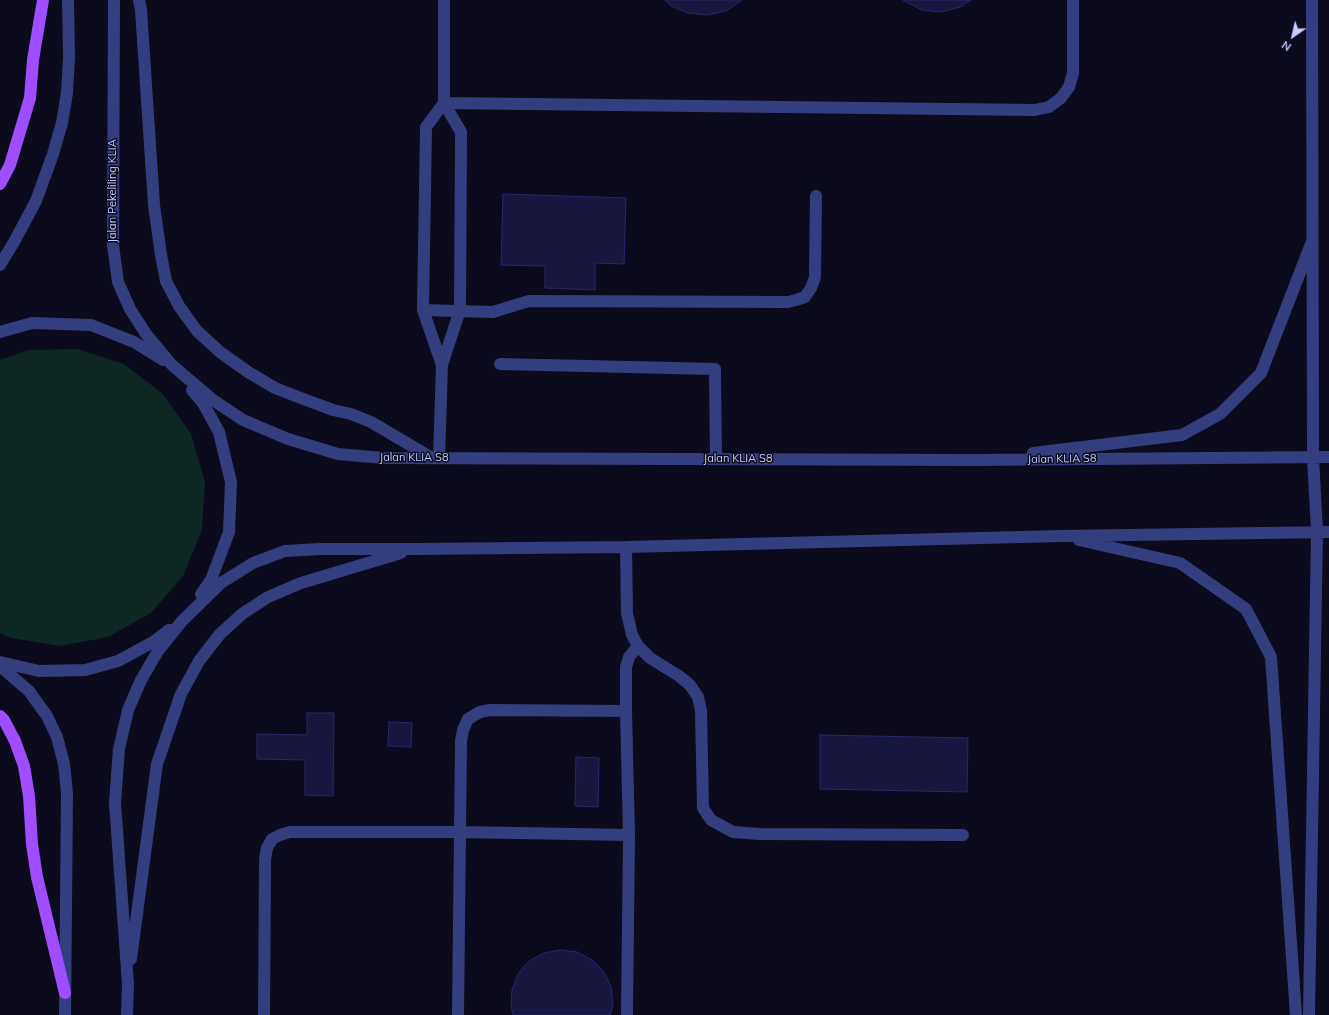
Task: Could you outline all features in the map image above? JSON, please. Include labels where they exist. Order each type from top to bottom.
[{"type":"main road","points":[[0,184],[10,165],[30,98],[33,60],[43,0]]},
{"type":"main road","points":[[0,716],[4,720],[15,741],[24,766],[29,796],[32,844],[37,877],[65,993]]},
{"type":"street","points":[[0,265],[36,201],[53,154],[62,123],[70,57],[68,0]]},
{"type":"street","name":"Jalan Pekeliling KLIA","points":[[0,662],[39,671],[85,670],[118,662],[152,642],[182,621],[212,580],[229,532],[231,482],[220,432],[203,403],[146,334],[130,309],[118,282],[113,245],[114,0]]},
{"type":"street","points":[[139,0],[141,10],[154,205],[166,281],[179,306],[197,331],[220,352],[248,372],[275,388],[332,410],[352,414],[371,422],[436,458],[442,365],[460,310],[461,132],[444,103],[444,0]]},
{"type":"street","points":[[444,103],[1035,110],[1048,107],[1061,98],[1069,87],[1073,73],[1073,0]]},
{"type":"street","points":[[1309,1015],[1323,532],[1313,457],[1314,238],[1312,0]]},
{"type":"street","points":[[442,365],[423,310],[426,127],[444,103]]},
{"type":"street","points":[[423,310],[493,312],[529,300],[788,302],[796,300],[805,297],[815,278],[816,196]]},
{"type":"street","points":[[974,460],[1182,435],[1220,414],[1261,373],[1314,238]]},
{"type":"street","name":"Jalan Pekeliling KLIA","points":[[0,332],[32,323],[91,325],[134,342],[172,365]]},
{"type":"street","points":[[500,364],[716,369],[716,459]]},
{"type":"street","name":"Jalan KLIA S8","points":[[172,365],[213,400],[243,420],[288,439],[338,454],[383,458],[974,460],[1329,457]]},
{"type":"street","points":[[128,984],[115,803],[119,750],[128,710],[158,651],[182,621],[221,583],[253,563],[285,551],[320,549],[626,547],[1061,536],[1323,532]]},
{"type":"street","points":[[1061,536],[1180,563],[1246,609],[1271,657],[1296,1015]]},
{"type":"street","points":[[626,547],[627,613],[632,635],[638,646],[650,658],[679,676],[690,685],[698,697],[701,711],[703,808],[710,820],[733,832],[760,834],[964,835]]},
{"type":"street","points":[[127,1015],[128,984],[158,764],[181,694],[199,661],[220,634],[242,614],[268,597],[301,583],[414,549]]},
{"type":"street","points":[[627,1015],[629,835],[626,667],[630,657],[638,646]]},
{"type":"street","points":[[0,666],[29,691],[47,716],[57,737],[64,764],[67,792],[65,1015]]},
{"type":"street","points":[[458,1015],[461,741],[462,730],[468,719],[480,712],[490,710],[626,711]]},
{"type":"street","points":[[264,1015],[265,859],[267,848],[272,839],[280,835],[290,832],[460,832],[629,835]]},
{"type":"green space","points":[[77,349],[124,364],[163,394],[191,434],[205,482],[202,530],[183,576],[151,613],[108,637],[60,646],[11,638],[0,633],[0,360],[28,350]]},
{"type":"building","points":[[665,0],[742,0],[726,11],[707,15],[688,13],[671,6]]},
{"type":"building","points":[[903,0],[971,0],[960,7],[942,12],[922,10]]},
{"type":"building","points":[[503,194],[626,198],[624,264],[595,263],[595,290],[545,288],[545,266],[501,265]]},
{"type":"building","points":[[307,713],[334,713],[333,796],[305,795],[305,760],[257,759],[257,734],[307,735]]},
{"type":"building","points":[[389,722],[412,723],[411,747],[388,746]]},
{"type":"building","points":[[820,735],[968,738],[967,792],[820,789]]},
{"type":"building","points":[[576,757],[599,758],[598,807],[575,806]]},
{"type":"building","points":[[560,950],[577,952],[592,960],[604,972],[611,987],[613,1004],[610,1015],[513,1015],[511,1006],[512,990],[518,974],[529,961],[544,953]]}]
